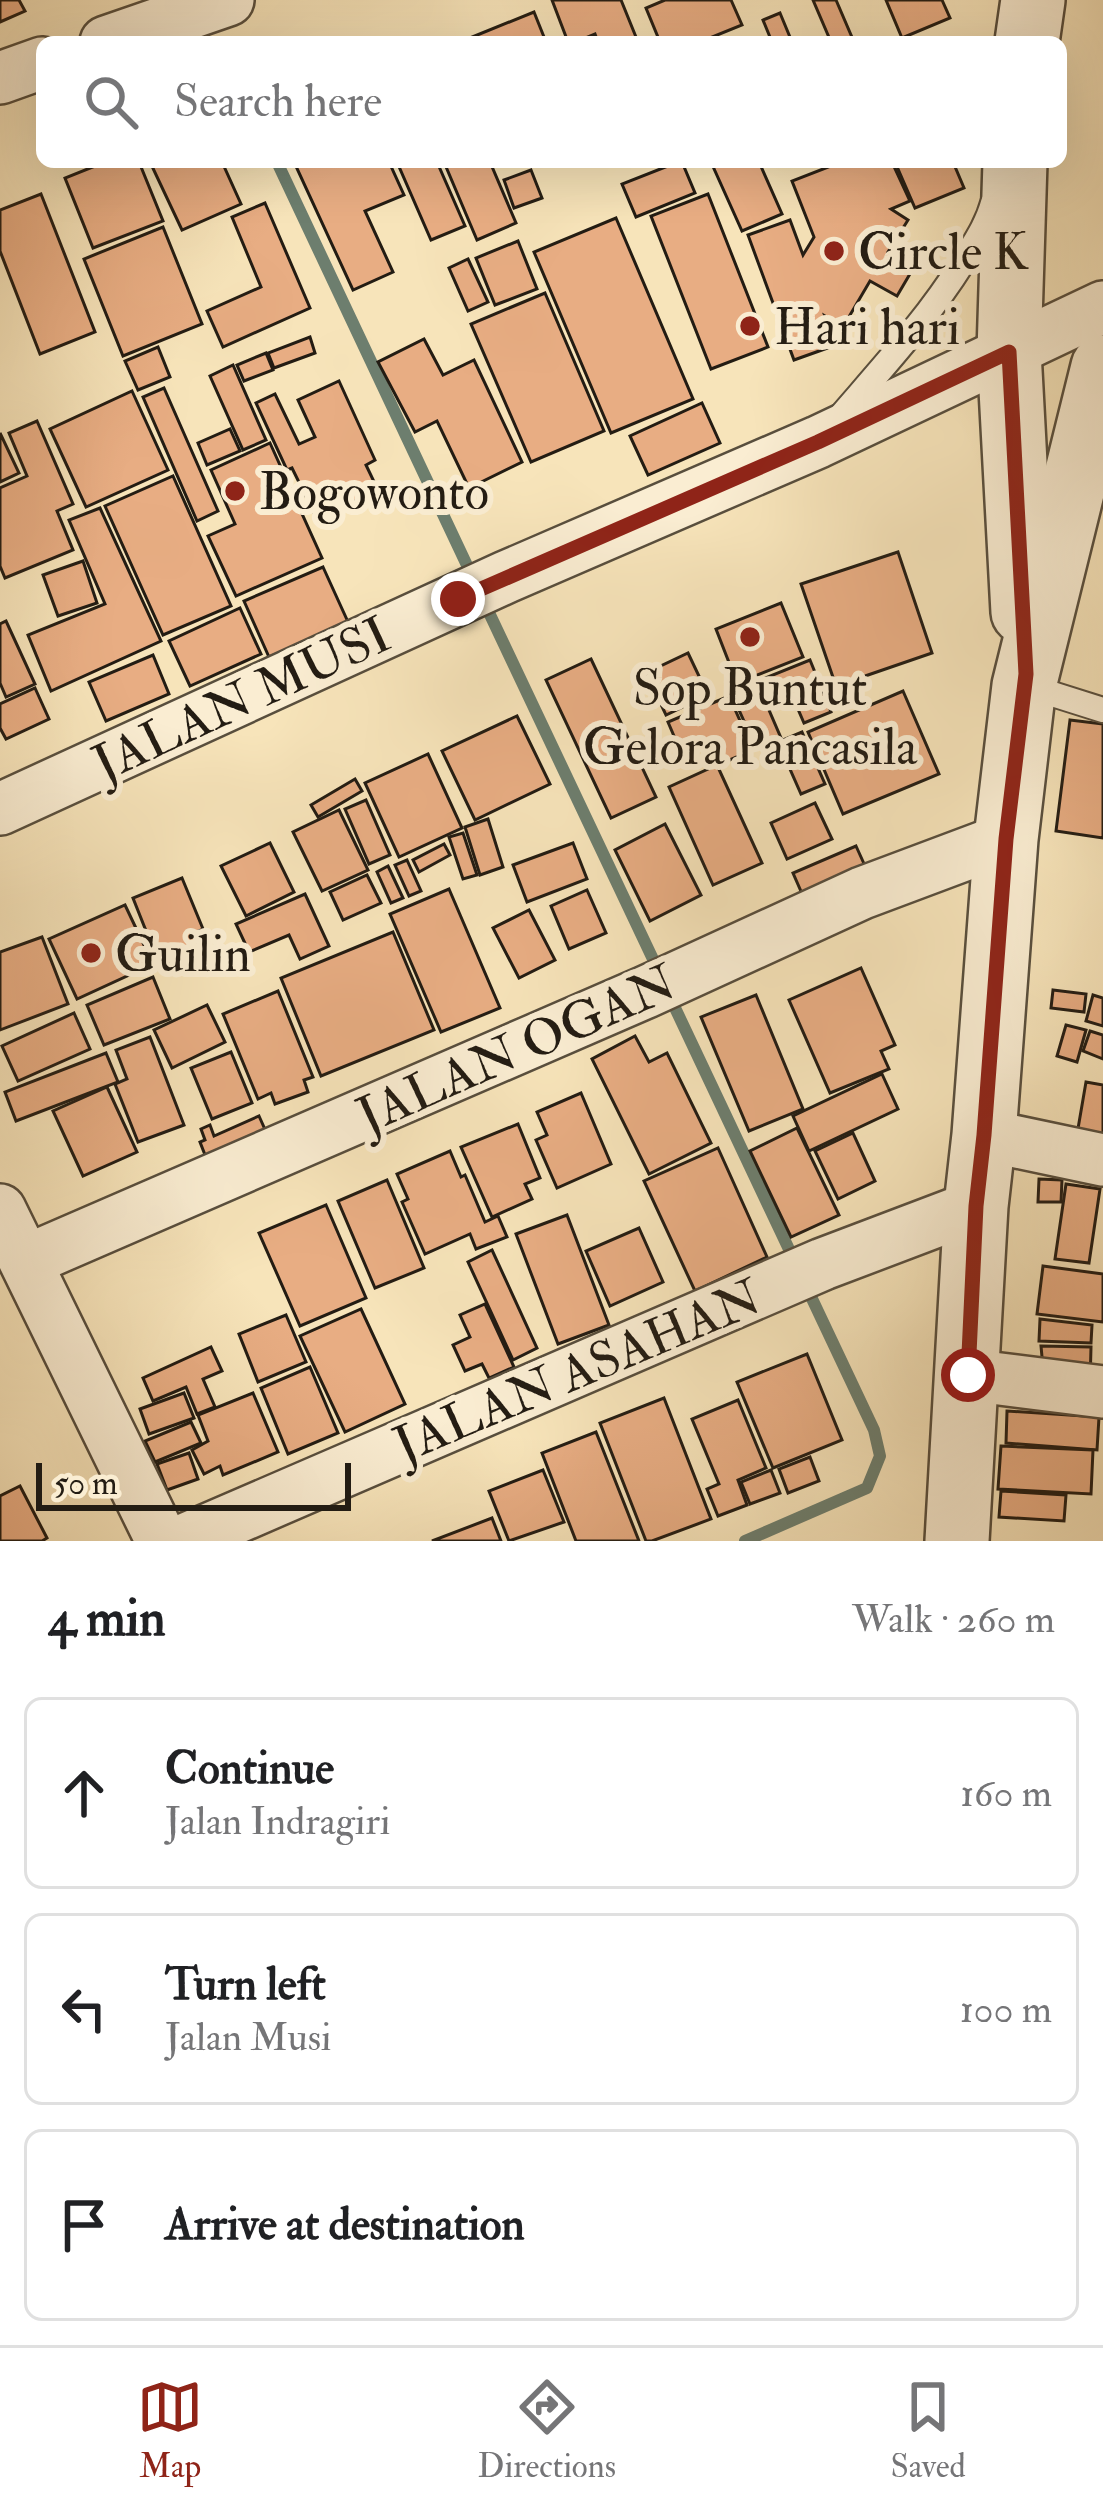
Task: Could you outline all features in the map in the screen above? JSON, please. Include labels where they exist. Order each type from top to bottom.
[{"type":"street","points":[[1028,36],[1033,0]]},
{"type":"street","points":[[124,36],[211,7]]},
{"type":"street","points":[[0,78],[36,64]]},
{"type":"street","points":[[1015,168],[1009,352],[1025,680]]},
{"type":"street","name":"JALAN MUSI","points":[[0,809],[506,577],[818,442],[1103,308]]},
{"type":"street","points":[[956,1541],[976,1206],[1006,839],[1025,680],[1103,367]]},
{"type":"street","name":"JALAN OGAN","points":[[26,1261],[665,984],[862,892],[1006,839]]},
{"type":"street","points":[[984,1135],[1103,1160]]},
{"type":"street","name":"JALAN ASAHAN","points":[[182,1541],[823,1264],[976,1206]]},
{"type":"street","points":[[0,1210],[162,1541]]},
{"type":"street","points":[[968,1375],[1103,1392]]},
{"type":"lane","points":[[818,442],[913,334],[950,284],[988,221],[1002,168]]},
{"type":"lane","points":[[1025,680],[1103,710]]},
{"type":"building","points":[[0,0],[19,0],[25,11],[0,22]]},
{"type":"building","points":[[552,0],[621,0],[636,36],[595,34],[566,36]]},
{"type":"building","points":[[665,0],[731,0],[742,25],[715,36],[658,36],[646,8]]},
{"type":"building","points":[[813,0],[836,0],[851,36],[828,36]]},
{"type":"building","points":[[886,0],[942,0],[950,18],[901,36]]},
{"type":"building","points":[[534,12],[544,36],[475,36]]},
{"type":"building","points":[[780,13],[790,36],[770,36],[763,20]]},
{"type":"building","points":[[90,168],[141,168],[163,221],[93,248],[65,178]]},
{"type":"building","points":[[153,168],[225,168],[241,204],[182,230]]},
{"type":"building","points":[[297,168],[392,168],[404,195],[365,211],[393,272],[353,290]]},
{"type":"building","points":[[400,168],[440,168],[465,226],[431,240]]},
{"type":"building","points":[[447,168],[493,168],[516,223],[477,240]]},
{"type":"building","points":[[663,168],[685,168],[695,193],[636,217],[622,184]]},
{"type":"building","points":[[714,168],[762,168],[782,214],[742,231]]},
{"type":"building","points":[[826,168],[895,168],[910,201],[891,209],[908,220],[888,252],[914,267],[897,296],[870,281],[843,327],[825,316],[836,345],[794,360],[748,235],[790,220],[803,255],[814,237],[792,181]]},
{"type":"building","points":[[898,168],[956,168],[964,188],[915,208]]},
{"type":"building","points":[[531,170],[542,198],[514,208],[504,180]]},
{"type":"building","points":[[41,194],[95,332],[40,354],[0,251],[0,210]]},
{"type":"building","points":[[708,194],[768,347],[711,369],[651,216]]},
{"type":"building","points":[[265,203],[310,308],[223,347],[207,311],[261,287],[232,217]]},
{"type":"building","points":[[616,218],[693,399],[611,433],[534,252]]},
{"type":"building","points":[[163,227],[202,324],[123,356],[84,259]]},
{"type":"building","points":[[518,241],[537,289],[495,305],[476,258]]},
{"type":"building","points":[[468,259],[488,302],[468,311],[449,268]]},
{"type":"building","points":[[545,293],[604,431],[531,462],[471,324]]},
{"type":"building","points":[[310,337],[315,353],[274,368],[268,353]]},
{"type":"building","points":[[424,339],[443,375],[474,360],[522,462],[469,488],[437,421],[415,432],[378,362]]},
{"type":"building","points":[[158,347],[170,377],[138,390],[125,361]]},
{"type":"building","points":[[266,353],[273,370],[244,381],[237,365]]},
{"type":"building","points":[[233,365],[266,440],[243,450],[210,376]]},
{"type":"building","points":[[339,381],[375,460],[366,465],[378,490],[317,519],[292,468],[287,470],[256,403],[275,394],[299,444],[315,437],[298,400]]},
{"type":"building","points":[[164,388],[218,511],[197,521],[143,397]]},
{"type":"building","points":[[132,391],[168,470],[86,507],[50,429]]},
{"type":"building","points":[[702,403],[720,443],[648,475],[630,436]]},
{"type":"building","points":[[37,421],[73,504],[57,511],[73,550],[5,578],[0,566],[0,488],[27,476],[9,433]]},
{"type":"building","points":[[230,429],[240,451],[207,465],[198,443]]},
{"type":"building","points":[[0,433],[19,473],[0,482]]},
{"type":"building","points":[[270,443],[322,558],[236,596],[208,536],[235,524],[211,470]]},
{"type":"building","points":[[173,476],[231,606],[163,635],[105,506]]},
{"type":"building","points":[[100,508],[161,641],[51,691],[28,635],[105,604],[69,520]]},
{"type":"building","points":[[898,552],[932,653],[836,686],[801,584]]},
{"type":"building","points":[[83,561],[97,603],[58,616],[43,575]]},
{"type":"building","points":[[323,567],[348,622],[269,657],[244,601]]},
{"type":"building","points":[[781,603],[803,657],[737,683],[716,629]]},
{"type":"building","points":[[240,608],[261,654],[190,686],[169,641]]},
{"type":"building","points":[[6,621],[35,684],[6,697],[0,683],[0,624]]},
{"type":"building","points":[[688,653],[708,695],[666,715],[646,673]]},
{"type":"building","points":[[153,655],[169,694],[106,721],[89,682]]},
{"type":"building","points":[[591,659],[656,797],[611,818],[546,680]]},
{"type":"building","points":[[810,660],[831,712],[804,723],[794,700],[769,710],[781,738],[756,748],[731,692]]},
{"type":"building","points":[[35,688],[49,719],[6,739],[0,728],[0,704]]},
{"type":"building","points":[[903,691],[939,774],[843,814],[808,732]]},
{"type":"building","points":[[729,696],[753,750],[725,762],[717,742],[683,757],[668,722]]},
{"type":"building","points":[[517,716],[550,784],[475,820],[442,751]]},
{"type":"building","points":[[1070,720],[1103,724],[1103,838],[1056,831]]},
{"type":"building","points":[[802,732],[825,784],[801,794],[778,742]]},
{"type":"building","points":[[428,754],[462,828],[399,857],[365,783]]},
{"type":"building","points":[[717,765],[762,863],[713,885],[669,787]]},
{"type":"building","points":[[355,779],[362,791],[318,817],[311,805]]},
{"type":"building","points":[[366,800],[390,855],[369,864],[345,809]]},
{"type":"building","points":[[815,803],[832,839],[787,859],[771,823]]},
{"type":"building","points":[[339,810],[368,870],[322,891],[293,832]]},
{"type":"building","points":[[488,819],[503,867],[480,875],[465,827]]},
{"type":"building","points":[[665,824],[701,895],[650,921],[615,850]]},
{"type":"building","points":[[463,833],[477,875],[463,879],[449,837]]},
{"type":"building","points":[[270,843],[294,892],[246,916],[221,866]]},
{"type":"building","points":[[573,843],[587,879],[527,902],[513,865]]},
{"type":"building","points":[[444,844],[450,855],[419,872],[413,860]]},
{"type":"building","points":[[856,846],[870,877],[807,905],[793,873]]},
{"type":"building","points":[[407,860],[421,891],[409,896],[395,865]]},
{"type":"building","points":[[388,866],[403,898],[391,903],[377,872]]},
{"type":"building","points":[[367,875],[381,903],[343,920],[330,892]]},
{"type":"building","points":[[182,878],[203,929],[194,933],[201,951],[160,966],[133,898]]},
{"type":"building","points":[[449,889],[500,1008],[441,1032],[390,914]]},
{"type":"building","points":[[587,890],[606,933],[569,949],[551,906]]},
{"type":"building","points":[[305,894],[329,946],[300,959],[289,935],[249,952],[236,924]]},
{"type":"building","points":[[125,905],[153,964],[77,999],[49,939]]},
{"type":"building","points":[[529,910],[555,960],[519,978],[493,928]]},
{"type":"building","points":[[393,932],[434,1030],[321,1076],[281,978]]},
{"type":"building","points":[[42,937],[68,1004],[0,1030],[0,952]]},
{"type":"building","points":[[861,968],[895,1045],[881,1051],[889,1069],[830,1093],[789,1000]]},
{"type":"building","points":[[153,977],[170,1019],[104,1045],[87,1005]]},
{"type":"building","points":[[1053,990],[1086,994],[1084,1012],[1051,1008]]},
{"type":"building","points":[[278,991],[313,1077],[304,1080],[308,1092],[275,1104],[271,1093],[258,1099],[223,1014]]},
{"type":"building","points":[[756,995],[803,1109],[749,1131],[701,1017]]},
{"type":"building","points":[[1093,995],[1103,998],[1103,1026],[1086,1021]]},
{"type":"building","points":[[207,1005],[225,1042],[172,1068],[154,1030]]},
{"type":"building","points":[[74,1013],[90,1049],[18,1081],[2,1046]]},
{"type":"building","points":[[1066,1025],[1086,1030],[1077,1062],[1057,1056]]},
{"type":"building","points":[[1090,1031],[1103,1035],[1103,1059],[1083,1051]]},
{"type":"building","points":[[635,1036],[649,1062],[667,1053],[711,1143],[649,1174],[592,1059]]},
{"type":"building","points":[[150,1037],[184,1125],[138,1142],[115,1084],[127,1079],[116,1050]]},
{"type":"building","points":[[231,1052],[252,1103],[212,1119],[191,1068]]},
{"type":"building","points":[[106,1053],[118,1082],[16,1121],[5,1092]]},
{"type":"building","points":[[882,1074],[898,1109],[809,1151],[793,1116]]},
{"type":"building","points":[[1086,1082],[1103,1085],[1103,1152],[1075,1146]]},
{"type":"building","points":[[107,1087],[137,1152],[83,1176],[53,1111]]},
{"type":"building","points":[[581,1093],[611,1164],[557,1188],[536,1140],[547,1135],[537,1112]]},
{"type":"building","points":[[259,1116],[267,1134],[207,1160],[201,1129],[210,1125],[214,1136]]},
{"type":"building","points":[[518,1124],[540,1178],[525,1184],[532,1199],[492,1217],[461,1147]]},
{"type":"building","points":[[797,1128],[839,1215],[791,1237],[750,1151]]},
{"type":"building","points":[[853,1133],[875,1181],[838,1199],[815,1151]]},
{"type":"building","points":[[718,1148],[767,1257],[695,1291],[644,1181]]},
{"type":"building","points":[[450,1151],[485,1222],[498,1216],[507,1237],[476,1249],[470,1234],[425,1254],[402,1202],[408,1199],[397,1174]]},
{"type":"building","points":[[1039,1179],[1062,1180],[1061,1202],[1038,1202]]},
{"type":"building","points":[[387,1180],[424,1268],[375,1288],[338,1201]]},
{"type":"building","points":[[1066,1184],[1100,1189],[1089,1263],[1055,1259]]},
{"type":"building","points":[[326,1205],[366,1298],[300,1326],[259,1233]]},
{"type":"building","points":[[567,1215],[609,1325],[558,1344],[516,1234]]},
{"type":"building","points":[[639,1228],[663,1282],[610,1306],[586,1251]]},
{"type":"building","points":[[492,1250],[537,1348],[513,1360],[468,1262]]},
{"type":"building","points":[[1043,1266],[1103,1274],[1103,1322],[1037,1314]]},
{"type":"building","points":[[485,1304],[514,1367],[489,1378],[482,1364],[465,1371],[453,1345],[470,1337],[460,1315]]},
{"type":"building","points":[[361,1309],[405,1404],[345,1432],[300,1336]]},
{"type":"building","points":[[286,1315],[306,1362],[258,1382],[239,1334]]},
{"type":"building","points":[[1040,1319],[1092,1325],[1091,1343],[1039,1341]]},
{"type":"building","points":[[1041,1346],[1091,1347],[1090,1384],[1044,1379]]},
{"type":"building","points":[[211,1347],[222,1371],[203,1379],[215,1407],[197,1414],[186,1387],[153,1401],[143,1378]]},
{"type":"building","points":[[807,1354],[842,1440],[773,1468],[737,1382]]},
{"type":"building","points":[[310,1367],[338,1433],[288,1454],[261,1388]]},
{"type":"building","points":[[184,1393],[194,1418],[149,1434],[140,1409]]},
{"type":"building","points":[[253,1393],[278,1452],[223,1475],[220,1466],[204,1474],[192,1450],[208,1441],[198,1415]]},
{"type":"building","points":[[664,1398],[711,1519],[646,1541],[600,1423]]},
{"type":"building","points":[[738,1400],[766,1468],[738,1480],[747,1505],[718,1516],[707,1489],[719,1484],[692,1419]]},
{"type":"building","points":[[1007,1411],[1099,1417],[1097,1450],[1006,1443]]},
{"type":"building","points":[[191,1422],[201,1443],[155,1462],[145,1441]]},
{"type":"building","points":[[596,1432],[639,1541],[576,1541],[542,1453]]},
{"type":"building","points":[[1001,1446],[1093,1450],[1091,1494],[998,1489]]},
{"type":"building","points":[[189,1453],[198,1479],[167,1490],[157,1464]]},
{"type":"building","points":[[810,1457],[819,1481],[788,1493],[779,1469]]},
{"type":"building","points":[[543,1470],[564,1522],[509,1541],[489,1491]]},
{"type":"building","points":[[771,1470],[780,1493],[750,1504],[741,1482]]},
{"type":"building","points":[[20,1486],[47,1538],[42,1541],[0,1541],[0,1496]]},
{"type":"building","points":[[1001,1491],[1066,1495],[1064,1521],[999,1517]]},
{"type":"building","points":[[492,1518],[501,1541],[432,1541]]},
{"type":"waterway","points":[[280,168],[473,578]]},
{"type":"waterway","points":[[484,602],[660,974]]},
{"type":"waterway","points":[[668,993],[795,1262]]},
{"type":"waterway","points":[[745,1541],[867,1488],[880,1456],[874,1430],[806,1286]]},
{"type":"place","name":"Circle K","points":[[834,251]]},
{"type":"place","name":"Hari hari","points":[[750,326]]},
{"type":"place","name":"Bogowonto","points":[[235,491]]},
{"type":"place","name":"Sop Buntut Gelora Pancasila","points":[[750,637]]},
{"type":"place","name":"Guilin","points":[[91,953]]},
{"type":"route","points":[[458,599],[818,442],[1009,352],[1026,674],[1006,839],[976,1206],[968,1375]]}]
